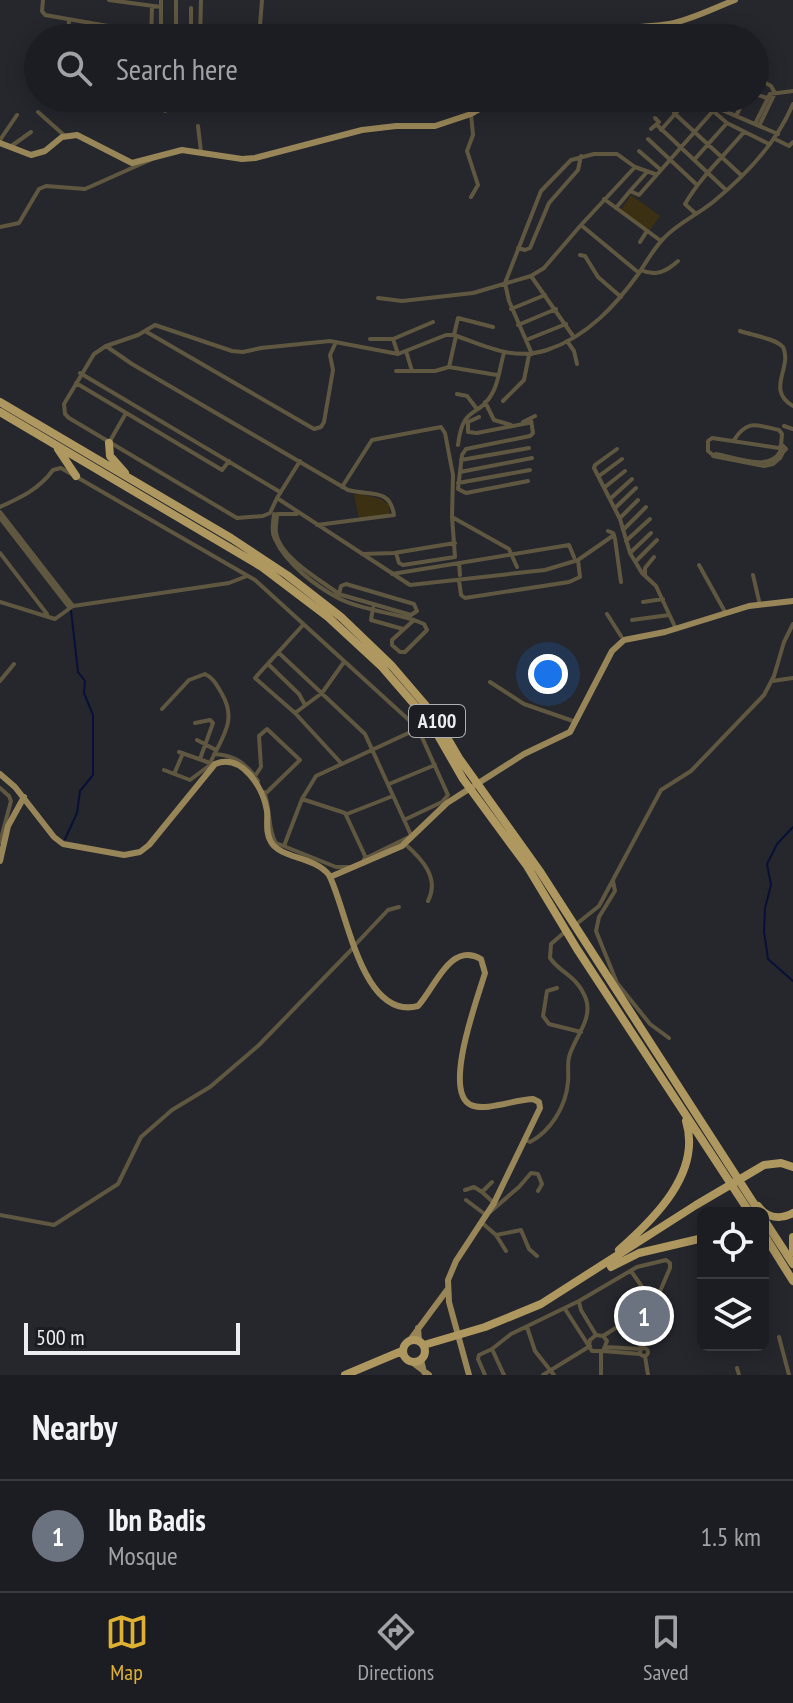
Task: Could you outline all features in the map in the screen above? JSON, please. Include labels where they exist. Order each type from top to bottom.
[{"type":"highway","name":"A100","points":[[0,402],[255,553],[300,584],[352,627],[401,677],[434,715],[467,769],[539,870],[740,1190],[754,1207]]},
{"type":"highway","name":"A100","points":[[0,412],[274,575],[328,617],[381,666],[432,725],[463,779],[527,866],[577,949],[671,1092],[733,1179]]},
{"type":"highway","points":[[78,448],[104,456],[109,443]]},
{"type":"highway","points":[[109,443],[112,459],[134,482]]},
{"type":"highway","points":[[56,444],[76,476]]},
{"type":"highway","points":[[602,1268],[664,1205],[678,1181],[690,1140],[686,1120],[671,1092]]},
{"type":"highway","points":[[345,1375],[415,1351],[492,1330],[527,1316],[763,1170],[778,1166],[793,1169]]},
{"type":"highway","points":[[740,1190],[766,1214],[782,1217],[793,1213]]},
{"type":"highway","name":"A100","points":[[740,1190],[747,1207]]},
{"type":"highway","name":"A100","points":[[769,1228],[793,1264]]},
{"type":"highway","points":[[793,1237],[793,1252]]},
{"type":"highway","points":[[602,1268],[639,1253],[697,1239]]},
{"type":"highway","points":[[769,1243],[793,1282]]},
{"type":"highway","points":[[769,1252],[793,1282]]},
{"type":"highway","points":[[359,1375],[415,1351]]},
{"type":"main road","points":[[672,24],[735,0]]},
{"type":"main road","points":[[0,142],[31,155],[38,154],[65,136],[77,135],[132,163],[176,150],[242,159],[265,157],[340,134],[380,127],[435,126],[474,112]]},
{"type":"main road","points":[[564,735],[611,646],[621,636],[676,627],[759,601],[793,599]]},
{"type":"main road","points":[[330,877],[405,844],[435,813],[456,798],[530,750],[573,728],[616,646],[630,637],[749,606],[793,599]]},
{"type":"main road","points":[[0,774],[24,797],[54,837],[63,844],[130,855],[146,849],[157,837],[210,765],[228,760],[243,767],[263,799],[271,842],[278,849],[320,866],[330,877],[354,946],[376,991],[391,1003],[408,1008],[421,1003],[457,957],[468,953],[481,959],[485,973],[460,1066],[462,1097],[476,1107],[526,1099],[539,1102],[540,1108],[494,1203],[456,1261],[448,1280],[447,1290],[469,1375]]},
{"type":"main road","points":[[0,861],[8,826],[24,797]]},
{"type":"main road","points":[[428,1375],[415,1351],[419,1325],[447,1290]]},
{"type":"street","points":[[43,0],[44,15],[89,24]]},
{"type":"street","points":[[109,0],[161,7]]},
{"type":"street","points":[[161,0],[161,24]]},
{"type":"street","points":[[176,0],[176,24]]},
{"type":"street","points":[[200,24],[201,0]]},
{"type":"street","points":[[260,24],[262,0]]},
{"type":"street","points":[[151,24],[152,6]]},
{"type":"street","points":[[191,8],[191,24]]},
{"type":"street","points":[[69,20],[69,24]]},
{"type":"street","points":[[769,84],[775,93]]},
{"type":"street","points":[[769,97],[793,91]]},
{"type":"street","points":[[769,104],[775,93]]},
{"type":"street","points":[[303,516],[285,513],[236,517],[65,414],[64,404],[89,358],[106,346],[155,325],[220,348],[243,352],[336,342],[398,354],[446,335],[504,353],[530,354],[551,349],[595,323],[621,297],[661,241],[726,190],[777,137],[793,104]]},
{"type":"street","points":[[38,112],[65,136]]},
{"type":"street","points":[[630,191],[639,195],[712,112]]},
{"type":"street","points":[[717,112],[727,123],[769,145]]},
{"type":"street","points":[[723,112],[757,125],[789,146],[793,142]]},
{"type":"street","points":[[736,116],[738,112]]},
{"type":"street","points":[[757,125],[762,112]]},
{"type":"street","points":[[757,125],[764,112]]},
{"type":"street","points":[[651,129],[659,128],[674,113],[741,175]]},
{"type":"street","points":[[471,114],[473,135],[467,151],[478,185],[471,197]]},
{"type":"street","points":[[0,142],[17,115]]},
{"type":"street","points":[[655,118],[659,128],[726,190]]},
{"type":"street","points":[[693,160],[727,123]]},
{"type":"street","points":[[198,126],[202,153]]},
{"type":"street","points":[[9,147],[31,132]]},
{"type":"street","points":[[696,214],[685,204],[696,184],[744,132]]},
{"type":"street","points":[[648,139],[696,184]]},
{"type":"street","points":[[639,151],[661,170]]},
{"type":"street","points":[[503,401],[524,380],[530,354],[511,309],[505,283],[537,198],[571,160],[581,156],[611,153],[655,174]]},
{"type":"street","points":[[518,248],[530,248],[549,203],[578,170],[581,156]]},
{"type":"street","points":[[0,227],[19,223],[39,189],[46,186],[85,189],[140,167],[151,159]]},
{"type":"street","points":[[378,298],[402,301],[473,293],[531,276],[544,268],[635,167]]},
{"type":"street","points":[[616,208],[647,172]]},
{"type":"street","points":[[548,183],[557,191]]},
{"type":"street","points":[[604,199],[661,241]]},
{"type":"street","points":[[581,225],[640,272],[658,273],[678,261]]},
{"type":"street","points":[[640,242],[647,231]]},
{"type":"street","points":[[580,255],[585,256],[598,277],[621,297]]},
{"type":"street","points":[[531,276],[573,336]]},
{"type":"street","points":[[511,309],[545,295]]},
{"type":"street","points":[[518,325],[556,309]]},
{"type":"street","points":[[449,367],[458,318],[493,327]]},
{"type":"street","points":[[370,339],[393,339],[433,322]]},
{"type":"street","points":[[526,340],[566,324]]},
{"type":"street","points":[[145,331],[314,429],[324,422],[333,370],[330,355],[336,342]]},
{"type":"street","points":[[740,331],[783,348],[787,361],[781,392],[783,399],[793,406]]},
{"type":"street","points":[[393,339],[398,354]]},
{"type":"street","points":[[566,340],[574,351],[577,364]]},
{"type":"street","points":[[106,346],[342,487],[354,492],[375,493],[392,504],[394,515],[317,525]]},
{"type":"street","points":[[406,351],[412,371]]},
{"type":"street","points":[[458,445],[465,418],[493,392],[504,353]]},
{"type":"street","points":[[396,371],[435,371],[449,367],[498,375]]},
{"type":"street","points":[[80,373],[280,492]]},
{"type":"street","points":[[75,382],[222,470],[229,461]]},
{"type":"street","points":[[457,394],[467,396],[477,409]]},
{"type":"street","points":[[485,402],[498,423],[508,425],[531,420]]},
{"type":"street","points":[[109,443],[126,413]]},
{"type":"street","points":[[479,417],[468,422],[469,433],[531,420]]},
{"type":"street","points":[[528,481],[463,494],[459,491],[458,483],[463,452],[468,448],[530,436],[533,433],[531,420]]},
{"type":"street","points":[[733,441],[742,427],[748,425],[779,430],[782,449],[774,460],[760,463],[713,456],[708,448],[710,438],[782,449],[793,446]]},
{"type":"street","points":[[784,426],[793,429]]},
{"type":"street","points":[[342,487],[372,440],[437,427],[445,433],[453,475],[451,501],[456,553],[453,558],[403,565],[398,562],[396,553]]},
{"type":"street","points":[[173,441],[179,432]]},
{"type":"street","points":[[461,460],[529,448]]},
{"type":"street","points":[[617,449],[594,466],[620,519],[630,553],[654,584],[676,627]]},
{"type":"street","points":[[460,472],[532,458]]},
{"type":"street","points":[[599,476],[622,459]]},
{"type":"street","points":[[267,515],[273,510],[280,492],[300,461]]},
{"type":"street","points":[[71,607],[0,509],[38,488],[55,469],[61,468],[262,586],[417,729],[448,793],[446,798],[404,820]]},
{"type":"street","points":[[458,483],[530,470]]},
{"type":"street","points":[[605,487],[625,471]]},
{"type":"street","points":[[610,499],[632,479]]},
{"type":"street","points":[[615,508],[636,488]]},
{"type":"street","points":[[443,496],[451,501]]},
{"type":"street","points":[[277,498],[410,585],[544,570],[576,558],[614,535]]},
{"type":"street","points":[[620,519],[638,500]]},
{"type":"street","points":[[285,513],[287,505]]},
{"type":"street","points":[[623,530],[646,507]]},
{"type":"street","points":[[276,514],[274,537],[285,554],[313,582],[339,596],[373,608],[414,620],[424,624],[427,630],[403,653],[391,641],[414,620]]},
{"type":"street","points":[[452,517],[509,549],[517,567]]},
{"type":"street","points":[[0,518],[71,607]]},
{"type":"street","points":[[626,541],[650,519]]},
{"type":"street","points":[[608,531],[614,535],[621,582]]},
{"type":"street","points":[[630,553],[651,533]]},
{"type":"street","points":[[635,561],[657,540]]},
{"type":"street","points":[[360,554],[396,553],[455,543]]},
{"type":"street","points":[[392,574],[459,563],[513,555],[569,545],[576,558],[578,580],[465,598],[461,595],[459,563]]},
{"type":"street","points":[[0,553],[49,617]]},
{"type":"street","points":[[645,575],[645,568],[654,557]]},
{"type":"street","points":[[699,565],[724,610]]},
{"type":"street","points":[[753,575],[759,601]]},
{"type":"street","points":[[0,602],[58,618],[71,607],[229,583],[247,576]]},
{"type":"street","points":[[346,584],[414,604],[417,611],[411,615],[339,596],[342,585],[346,584]]},
{"type":"street","points":[[643,602],[663,599]]},
{"type":"street","points":[[373,608],[372,620],[404,629]]},
{"type":"street","points":[[607,614],[621,636]]},
{"type":"street","points":[[632,620],[670,614]]},
{"type":"street","points":[[525,1140],[530,1142],[537,1138],[559,1111],[568,1085],[569,1055],[581,1032],[587,1003],[572,976],[551,961],[549,948],[556,937],[596,910],[661,790],[691,771],[764,695],[793,624]]},
{"type":"street","points":[[303,625],[255,678],[295,713],[341,763]]},
{"type":"street","points":[[197,740],[215,752],[245,764],[255,776],[270,808],[272,837],[284,846],[339,868],[413,835],[364,732],[279,653]]},
{"type":"street","points":[[295,713],[322,693],[344,662]]},
{"type":"street","points":[[0,681],[14,664]]},
{"type":"street","points":[[268,664],[299,694],[305,705]]},
{"type":"street","points":[[162,709],[189,680],[201,675],[210,676],[228,704],[230,713],[210,765],[190,780],[164,770]]},
{"type":"street","points":[[772,681],[793,678]]},
{"type":"street","points":[[490,682],[528,706],[573,721]]},
{"type":"street","points":[[195,723],[213,721],[200,759]]},
{"type":"street","points":[[255,776],[261,767],[259,736],[267,729],[300,760],[265,794]]},
{"type":"street","points":[[284,846],[302,799],[316,776],[417,729]]},
{"type":"street","points":[[175,772],[181,752],[210,765]]},
{"type":"street","points":[[388,785],[435,765]]},
{"type":"street","points":[[0,788],[10,797],[0,842]]},
{"type":"street","points":[[302,799],[346,814],[393,796]]},
{"type":"street","points":[[346,814],[366,858]]},
{"type":"street","points":[[405,844],[431,874],[432,891],[428,901]]},
{"type":"street","points":[[613,881],[615,891],[599,917],[596,931],[617,983],[650,1024],[669,1038]]},
{"type":"street","points":[[0,1215],[54,1225],[111,1190],[123,1177],[141,1137],[172,1110],[210,1087],[259,1045],[388,910],[399,907]]},
{"type":"street","points":[[557,988],[547,991],[543,1016],[549,1024],[581,1032]]},
{"type":"street","points":[[485,1216],[495,1210],[531,1173],[541,1178],[538,1191]]},
{"type":"street","points":[[482,1192],[492,1182]]},
{"type":"street","points":[[465,1190],[474,1187],[494,1203]]},
{"type":"street","points":[[466,1200],[485,1216],[506,1251]]},
{"type":"street","points":[[496,1235],[521,1230],[526,1246],[537,1256]]},
{"type":"street","points":[[485,1375],[478,1357],[511,1334],[565,1309],[631,1271],[660,1260],[670,1263],[654,1302],[603,1336],[596,1335],[590,1340],[590,1346]]},
{"type":"street","points":[[631,1271],[654,1302]]},
{"type":"street","points":[[579,1301],[596,1335]]},
{"type":"street","points":[[565,1309],[595,1352],[642,1353]]},
{"type":"street","points":[[636,1316],[648,1375]]},
{"type":"street","points":[[527,1327],[535,1351],[551,1373]]},
{"type":"street","points":[[601,1375],[607,1341],[603,1336]]},
{"type":"street","points":[[779,1337],[789,1375]]},
{"type":"street","points":[[543,1375],[551,1373],[590,1346]]},
{"type":"street","points":[[492,1349],[504,1375]]},
{"type":"street","points":[[737,1368],[739,1375]]},
{"type":"shaded area","points":[[631,195],[660,216],[649,231],[620,211]]},
{"type":"shaded area","points":[[354,495],[381,499],[389,505],[389,514],[359,518]]},
{"type":"waterway","points":[[65,839],[77,813],[80,791],[93,775],[93,715],[84,693],[85,681],[78,672],[71,610]]},
{"type":"waterway","points":[[793,827],[777,844],[767,864],[771,885],[765,908],[764,931],[768,959],[793,981]]},
{"type":"place","name":"Ibn Badis","points":[[644,1316]]}]
